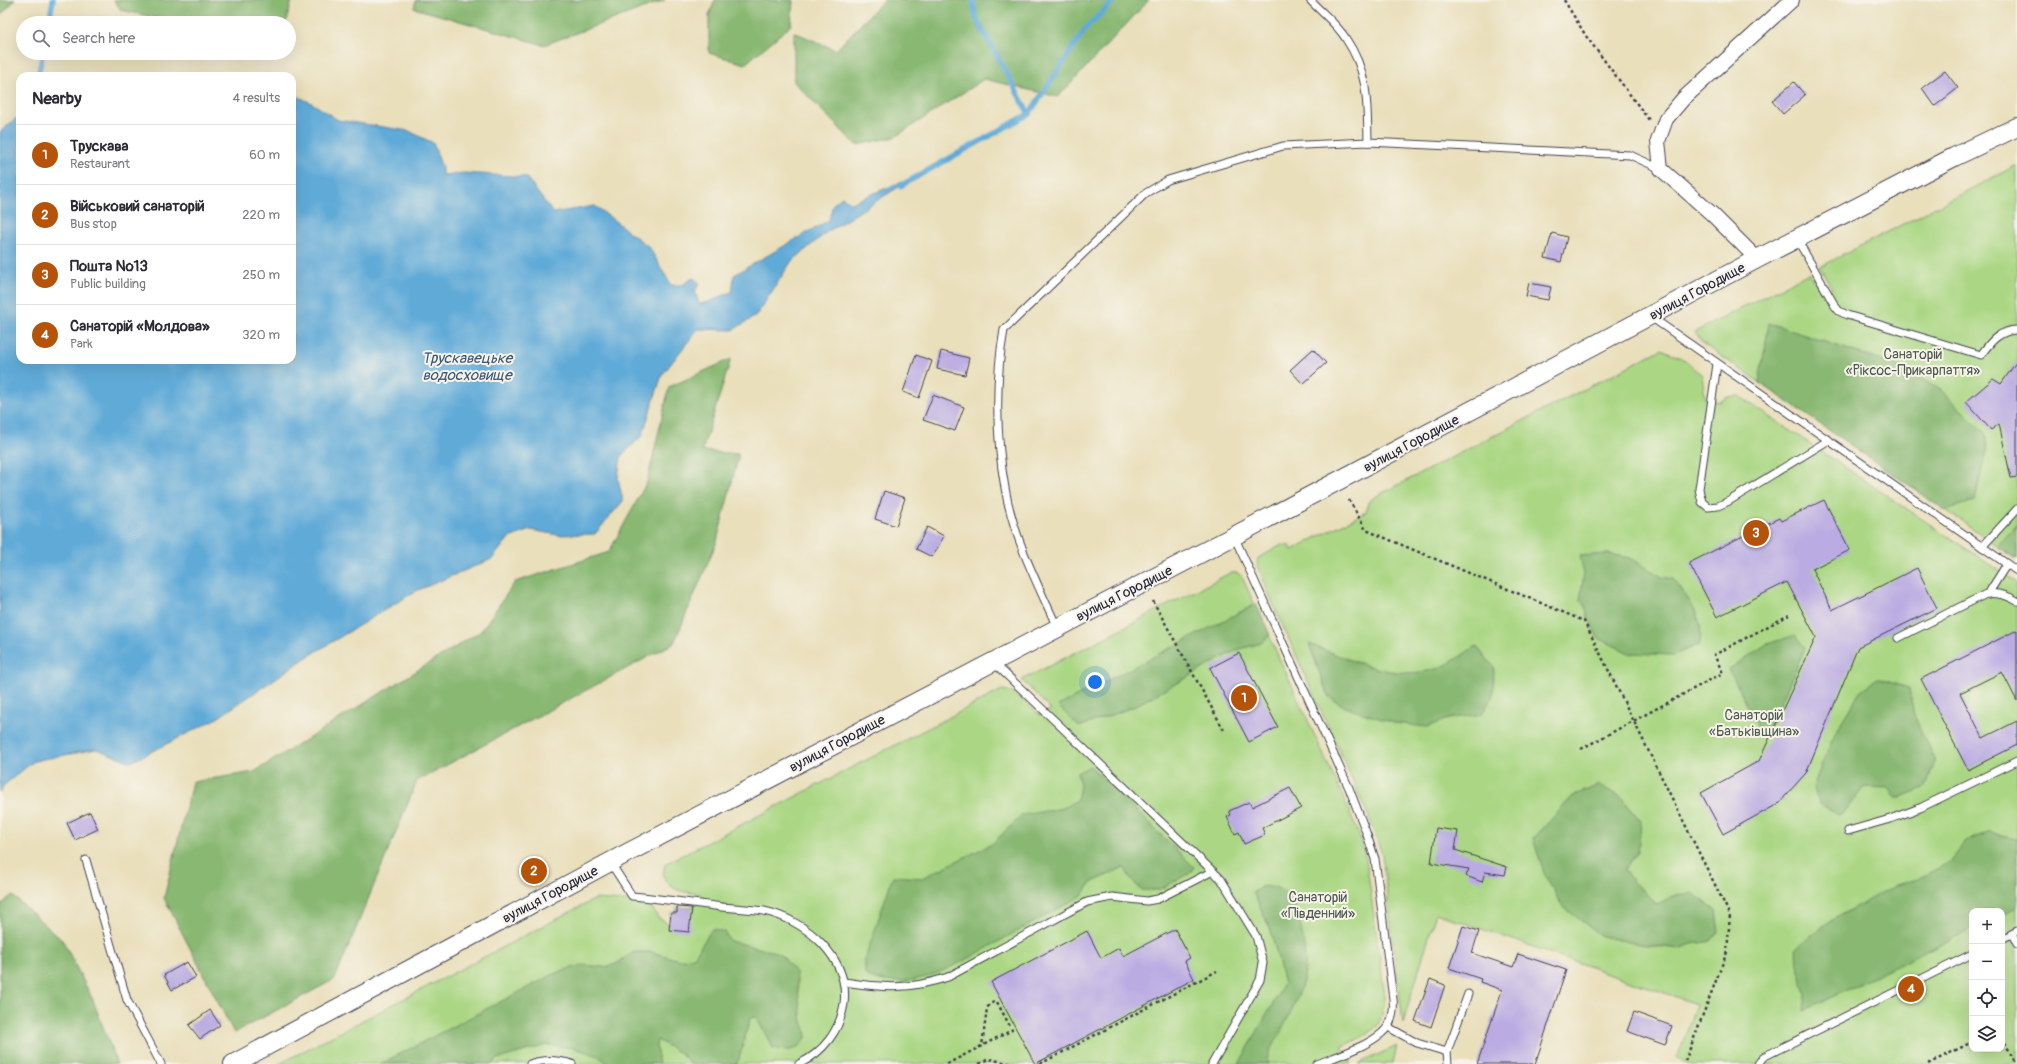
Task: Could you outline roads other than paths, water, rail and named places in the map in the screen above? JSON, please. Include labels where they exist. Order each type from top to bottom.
[{"type":"street","points":[[1757,259],[1712,214],[1661,169],[1658,141],[1666,119],[1683,98],[1792,0]]},
{"type":"street","name":"вулиця Городище","points":[[233,1064],[610,862],[1057,627],[1234,536],[1757,259],[2017,126]]},
{"type":"lane","points":[[1310,0],[1346,38],[1360,63],[1367,90],[1368,142]]},
{"type":"lane","points":[[1057,627],[1017,533],[1004,488],[999,429],[1000,354],[1004,330],[1146,193],[1168,180],[1283,146],[1368,142],[1630,156],[1661,169]]},
{"type":"lane","points":[[1796,239],[1835,306],[1839,311],[1847,315],[1981,355],[1991,341],[2002,333],[2017,330]]},
{"type":"lane","points":[[1651,316],[1717,364],[2017,571]]},
{"type":"lane","points":[[1717,364],[1698,489],[1702,502],[1708,507],[1718,506],[1730,501],[1829,440]]},
{"type":"lane","points":[[1982,547],[2017,509]]},
{"type":"lane","points":[[1234,536],[1349,788],[1366,832],[1374,858],[1393,999],[1392,1017],[1388,1028],[1372,1040],[1320,1064]]},
{"type":"lane","points":[[1988,594],[2007,564]]},
{"type":"lane","points":[[1898,638],[1988,594],[1995,592],[2006,595],[2017,601]]},
{"type":"lane","points":[[993,662],[1213,871],[1229,891],[1256,936],[1263,963],[1260,980],[1212,1064]]},
{"type":"lane","points":[[1848,831],[1890,819],[1920,808],[2017,761]]},
{"type":"lane","points":[[86,860],[127,1000],[161,1064]]},
{"type":"lane","points":[[610,862],[632,896],[765,912],[789,920],[811,934],[824,946],[840,970],[844,982],[845,995],[842,1016],[832,1038],[818,1053],[799,1064]]},
{"type":"lane","points":[[844,982],[901,988],[926,984],[948,977],[1087,902],[1112,897],[1147,901],[1158,899],[1213,871]]},
{"type":"lane","points":[[2005,937],[2015,932],[2017,944]]},
{"type":"lane","points":[[1758,1064],[1763,1057],[1969,955]]},
{"type":"lane","points":[[1448,1064],[1447,1052],[1468,994]]},
{"type":"lane","points":[[1388,1028],[1417,1043],[1447,1052]]},
{"type":"lane","points":[[530,1064],[536,1061],[559,1060],[572,1064]]},
{"type":"water","name":"Трускавецьке водосховище","points":[[296,96],[312,103],[338,120],[409,131],[433,143],[442,168],[442,175],[464,173],[526,177],[553,213],[595,206],[649,247],[671,285],[682,285],[693,278],[700,283],[695,291],[699,304],[709,302],[732,292],[734,275],[829,220],[833,204],[842,197],[851,203],[901,182],[905,183],[827,232],[791,262],[756,316],[733,330],[698,329],[662,375],[642,436],[621,456],[618,478],[623,501],[595,534],[558,535],[531,530],[509,538],[492,559],[416,591],[304,659],[216,719],[131,762],[96,749],[34,761],[4,785],[0,793],[0,132],[16,118],[16,364],[296,364]]},
{"type":"waterway","points":[[50,16],[53,0]]},
{"type":"waterway","points":[[973,0],[976,18],[1029,114]]},
{"type":"waterway","points":[[900,186],[1029,114],[1086,28],[1115,0]]},
{"type":"waterway","points":[[39,72],[41,60]]},
{"type":"place","name":"Пошта №13","points":[[1756,533]]},
{"type":"place","name":"Трускава","points":[[1244,698]]},
{"type":"place","name":"Військовий санаторій","points":[[534,871]]},
{"type":"place","name":"Санаторій «Молдова»","points":[[1911,989]]},
{"type":"park label","name":"Санаторій «Ріксос-Прикарпаття»","points":[[1913,362]]},
{"type":"park label","name":"Санаторій «Батьківщина»","points":[[1754,724]]},
{"type":"park label","name":"Санаторій «Південний»","points":[[1318,906]]}]
